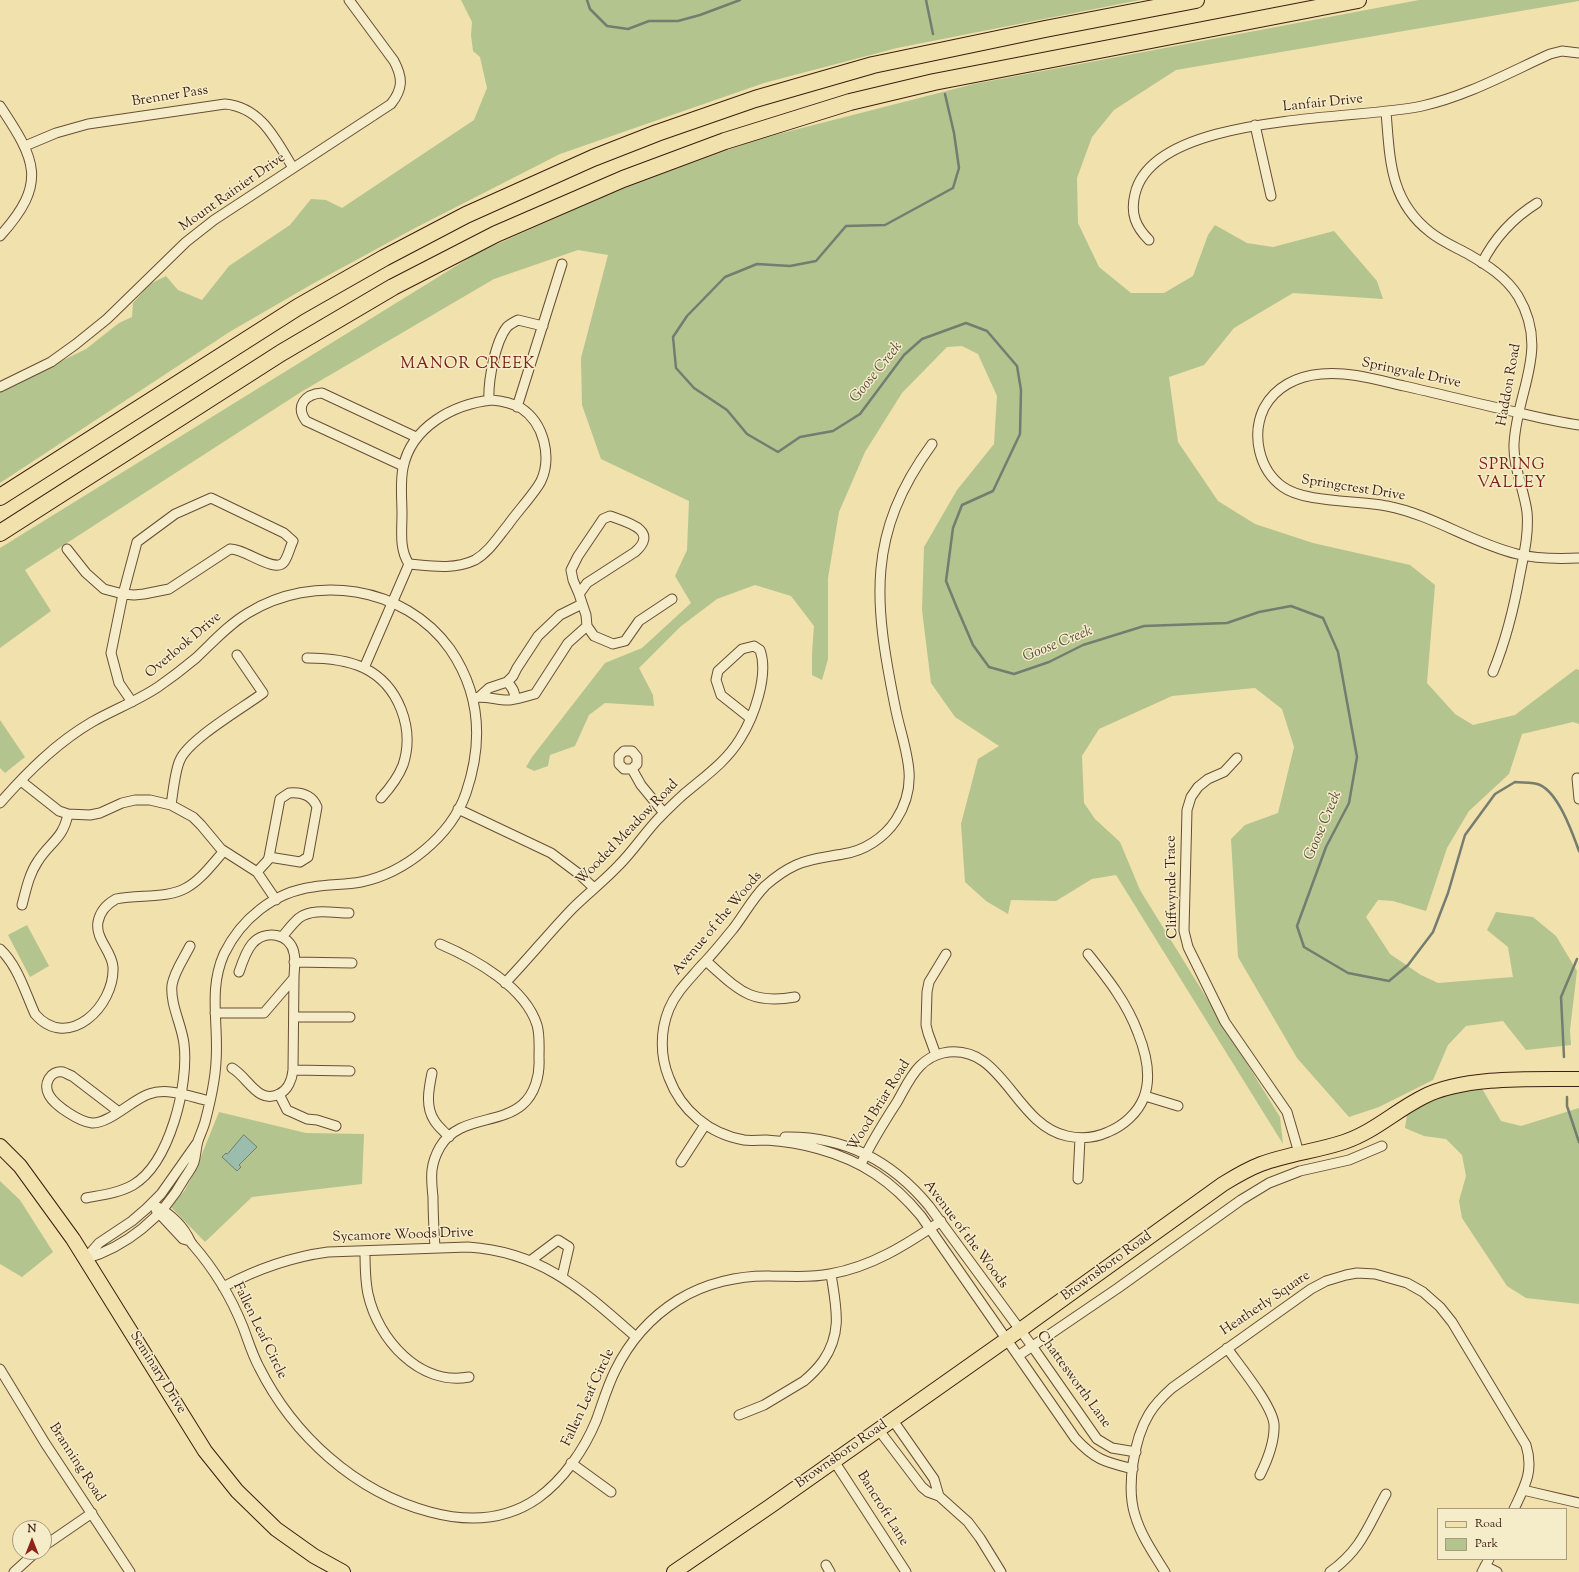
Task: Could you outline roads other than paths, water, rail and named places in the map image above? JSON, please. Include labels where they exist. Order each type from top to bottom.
[{"type":"highway","points":[[0,497],[285,315],[370,265],[466,215],[593,158],[657,133],[755,99],[873,65],[1045,29],[1196,0]]},
{"type":"highway","points":[[0,533],[288,349],[393,287],[489,238],[623,179],[725,141],[858,101],[996,70],[1358,0]]},
{"type":"main road","name":"Brownsboro Road","points":[[680,1571],[878,1429],[1241,1173],[1261,1164],[1342,1143],[1379,1126],[1423,1097],[1446,1088],[1472,1083],[1496,1081],[1579,1079]]},
{"type":"main road","name":"Seminary Drive","points":[[0,1146],[20,1166],[85,1259],[205,1451],[236,1491],[276,1529],[314,1556],[343,1572]]},
{"type":"street","name":"Mount Rainier Drive","points":[[0,387],[51,362],[76,344],[107,319],[186,242],[214,220],[386,108],[397,97],[401,79],[399,69],[394,60],[349,0]]},
{"type":"street","name":"Lanfair Drive","points":[[1150,240],[1135,222],[1133,206],[1138,182],[1149,168],[1165,156],[1202,139],[1230,130],[1255,125],[1413,108],[1457,96],[1556,52],[1568,51],[1579,53]]},
{"type":"street","name":"Brenner Pass","points":[[25,146],[56,133],[88,124],[225,104],[243,108],[260,119],[269,130],[293,168]]},
{"type":"street","points":[[0,106],[20,135],[30,159],[31,187],[20,212],[0,236]]},
{"type":"street","name":"Haddon Road","points":[[1386,112],[1392,173],[1396,188],[1404,203],[1417,220],[1429,232],[1501,276],[1512,289],[1525,311],[1530,326],[1532,349],[1514,444],[1515,463],[1527,512],[1527,532],[1524,555],[1509,629],[1493,672]]},
{"type":"street","points":[[1255,125],[1271,196]]},
{"type":"street","points":[[1482,263],[1497,238],[1510,223],[1537,203]]},
{"type":"street","points":[[517,406],[562,264]]},
{"type":"street","points":[[489,400],[488,386],[492,368],[500,340],[508,326],[518,320],[542,326]]},
{"type":"street","name":"Springvale Drive","points":[[1259,424],[1262,413],[1269,401],[1284,386],[1304,377],[1328,373],[1394,384],[1519,413],[1579,425]]},
{"type":"street","points":[[403,466],[306,421],[301,411],[302,405],[306,398],[312,394],[322,393],[416,437]]},
{"type":"street","points":[[489,400],[502,401],[517,406],[529,415],[536,423],[542,437],[546,463],[540,484],[487,551],[475,559],[454,566],[442,567],[409,564],[405,557],[402,544],[402,475],[403,466],[416,437],[428,426],[460,408],[489,400]]},
{"type":"street","name":"Springcrest Drive","points":[[1259,424],[1258,440],[1263,462],[1274,479],[1291,492],[1310,497],[1387,506],[1418,514],[1479,540],[1505,550],[1524,555],[1540,558],[1579,558]]},
{"type":"street","name":"Avenue of the Woods","points":[[932,444],[908,479],[896,506],[883,549],[880,567],[879,597],[882,632],[895,709],[910,769],[909,788],[903,807],[891,827],[871,844],[852,853],[813,859],[796,865],[779,875],[765,886],[755,897],[733,928],[680,990],[670,1007],[664,1028],[662,1047],[664,1065],[674,1090],[689,1110],[705,1125],[713,1130],[743,1140],[767,1140],[818,1148],[860,1164],[892,1185],[907,1199],[930,1229],[1006,1340]]},
{"type":"street","points":[[67,549],[86,573],[104,589],[123,594],[144,594],[169,589],[230,549],[241,551],[273,566],[282,564],[285,561],[293,541],[284,533],[210,498],[176,514],[137,542],[123,594],[111,653],[119,683],[132,702]]},
{"type":"street","points":[[580,594],[587,583],[642,546],[644,541],[643,533],[640,528],[610,516],[603,519],[578,556],[571,570],[573,580],[580,594],[586,615],[587,626],[594,636],[613,644],[619,643],[627,638],[639,622],[672,599]]},
{"type":"street","points":[[364,668],[409,564]]},
{"type":"street","name":"Overlook Drive","points":[[0,804],[39,762],[63,742],[90,723],[151,692],[184,668],[230,625],[247,613],[270,602],[296,594],[334,590],[358,592],[392,602],[404,608],[426,623],[445,643],[460,666],[476,698],[478,732],[474,768],[465,798],[444,830],[434,841],[418,855],[399,868],[364,881],[340,885],[312,887],[290,893],[266,905],[252,916],[233,938],[217,973],[215,987],[216,1063],[204,1125],[197,1142]]},
{"type":"street","points":[[476,698],[490,688],[507,682],[513,676],[538,636],[560,615],[582,604]]},
{"type":"street","points":[[476,698],[493,700],[514,699],[535,694],[568,644],[587,626]]},
{"type":"street","name":"Wooded Meadow Road","points":[[505,983],[572,910],[619,865],[664,813],[683,795],[722,763],[740,739],[757,704],[763,667],[763,658],[760,650],[754,646],[742,649],[718,671],[716,680],[721,695],[750,718]]},
{"type":"street","points":[[171,805],[179,761],[184,752],[195,741],[263,693],[237,655]]},
{"type":"street","points":[[307,658],[334,660],[364,668],[376,676],[393,693],[404,716],[406,748],[403,765],[390,788],[381,798]]},
{"type":"street","points":[[507,682],[514,691],[514,699]]},
{"type":"street","name":"Cliffwynde Trace","points":[[1237,758],[1224,772],[1208,779],[1198,787],[1191,798],[1187,810],[1185,936],[1193,961],[1225,1022],[1287,1112],[1299,1153]]},
{"type":"street","points":[[632,769],[641,785],[664,813]]},
{"type":"street","points":[[1577,778],[1579,799]]},
{"type":"street","points":[[21,781],[59,811],[68,814],[90,815],[100,813],[122,803],[135,800],[150,800],[171,805],[193,818],[230,856],[240,860],[257,872],[276,900]]},
{"type":"street","points":[[257,872],[269,857],[280,799],[289,793],[310,796],[315,801],[317,807],[308,858],[300,862],[295,862],[269,857]]},
{"type":"street","points":[[458,809],[551,853],[580,874],[594,888]]},
{"type":"street","points":[[22,905],[31,874],[37,862],[44,851],[63,831],[68,814]]},
{"type":"street","points":[[0,949],[14,966],[35,1014],[40,1020],[55,1028],[70,1028],[78,1026],[95,1012],[103,1002],[112,981],[113,967],[111,957],[98,930],[98,922],[104,908],[116,899],[169,894],[188,887],[224,851]]},
{"type":"street","points":[[282,937],[298,919],[305,915],[318,912],[349,913]]},
{"type":"street","points":[[232,1068],[238,1071],[257,1092],[263,1096],[270,1097],[279,1094],[286,1089],[293,1070],[294,953],[291,946],[282,937],[269,935],[258,938],[251,944],[239,972]]},
{"type":"street","points":[[435,1248],[432,1168],[440,1147],[457,1130],[510,1113],[516,1109],[528,1099],[536,1084],[540,1067],[537,1026],[527,1005],[505,983],[483,967],[456,951],[440,944]]},
{"type":"street","points":[[86,1198],[123,1189],[134,1184],[148,1172],[163,1149],[174,1123],[181,1094],[186,1053],[184,1038],[172,992],[172,984],[190,946]]},
{"type":"street","points":[[936,1055],[926,1025],[927,992],[929,982],[946,954]]},
{"type":"street","name":"Wood Briar Road","points":[[860,1164],[913,1074],[923,1064],[936,1055],[950,1052],[964,1053],[978,1057],[992,1067],[1034,1119],[1040,1124],[1062,1135],[1080,1138],[1099,1136],[1123,1125],[1134,1113],[1145,1096],[1148,1068],[1135,1025],[1117,992],[1088,954]]},
{"type":"street","points":[[706,961],[738,989],[746,993],[762,999],[778,1000],[795,997]]},
{"type":"street","points":[[294,962],[352,963]]},
{"type":"street","points":[[215,1013],[264,1013],[294,978]]},
{"type":"street","points":[[294,1017],[350,1017]]},
{"type":"street","points":[[293,1070],[350,1070]]},
{"type":"street","points":[[119,1112],[72,1076],[63,1072],[52,1074],[48,1079],[47,1085],[49,1095],[60,1106],[79,1119],[93,1123],[106,1119],[119,1112],[141,1097],[150,1093],[170,1092],[209,1101]]},
{"type":"street","points":[[432,1073],[428,1090],[429,1109],[434,1121],[449,1137]]},
{"type":"street","points":[[279,1094],[287,1110],[307,1119],[317,1120],[336,1126]]},
{"type":"street","points":[[1145,1096],[1178,1106]]},
{"type":"street","points":[[681,1162],[705,1125]]},
{"type":"street","name":"Avenue of the Woods","points":[[767,1140],[777,1137],[810,1138],[827,1141],[866,1154],[903,1179],[916,1191],[941,1221],[1020,1330]]},
{"type":"street","points":[[1078,1179],[1080,1138]]},
{"type":"street","points":[[85,1259],[99,1243],[132,1221],[152,1204],[161,1194],[197,1142]]},
{"type":"street","points":[[85,1259],[104,1254],[125,1241],[160,1212],[180,1188],[194,1162],[197,1142]]},
{"type":"street","points":[[1018,1356],[1118,1288],[1241,1200],[1269,1183],[1300,1171],[1349,1160],[1382,1146]]},
{"type":"street","name":"Fallen Leaf Circle","points":[[152,1204],[187,1234],[190,1241],[198,1250],[223,1287],[243,1327],[258,1366],[283,1408],[300,1429],[330,1459],[352,1475],[397,1501],[455,1518],[480,1518],[507,1513],[523,1506],[548,1489],[571,1463],[592,1429],[614,1372],[636,1337],[657,1316],[680,1299],[714,1284],[728,1280],[757,1276],[802,1277],[831,1274],[880,1258],[900,1248],[941,1221]]},
{"type":"street","points":[[530,1261],[558,1240],[569,1247],[562,1277]]},
{"type":"street","name":"Sycamore Woods Drive","points":[[223,1287],[254,1272],[289,1259],[328,1252],[468,1247],[482,1248],[511,1254],[542,1265],[578,1289],[636,1337]]},
{"type":"street","points":[[365,1251],[366,1284],[371,1304],[378,1322],[400,1353],[420,1369],[431,1374],[447,1377],[469,1377]]},
{"type":"street","name":"Heatherly Square","points":[[1136,1452],[1146,1420],[1159,1400],[1172,1388],[1302,1294],[1326,1281],[1346,1275],[1368,1273],[1389,1277],[1407,1283],[1429,1297],[1452,1322],[1524,1441],[1530,1463],[1528,1479],[1514,1508]]},
{"type":"street","points":[[739,1415],[764,1404],[804,1381],[810,1376],[826,1356],[833,1341],[837,1323],[837,1313],[831,1274]]},
{"type":"street","name":"Chattesworth Lane","points":[[1020,1330],[1098,1440],[1112,1448],[1136,1452]]},
{"type":"street","points":[[1006,1340],[1075,1438],[1092,1455],[1133,1469]]},
{"type":"street","points":[[1227,1348],[1266,1403],[1273,1419],[1274,1436],[1267,1461],[1260,1475]]},
{"type":"street","name":"Branning Road","points":[[0,1369],[45,1442],[130,1572]]},
{"type":"street","points":[[1041,1389],[1055,1379]]},
{"type":"street","points":[[892,1420],[934,1479],[939,1496]]},
{"type":"street","points":[[878,1429],[922,1487],[928,1492],[939,1496],[968,1522],[980,1538],[1000,1572]]},
{"type":"street","points":[[1088,1451],[1098,1440]]},
{"type":"street","points":[[1136,1452],[1131,1490],[1134,1514],[1141,1531],[1165,1572]]},
{"type":"street","name":"Bancroft Lane","points":[[834,1461],[906,1572]]},
{"type":"street","points":[[571,1463],[611,1492]]},
{"type":"street","points":[[1523,1490],[1579,1504]]},
{"type":"street","points":[[1330,1572],[1347,1559],[1356,1548],[1386,1494]]},
{"type":"street","points":[[52,1540],[92,1513]]},
{"type":"street","points":[[14,1572],[27,1560]]},
{"type":"street","points":[[1486,1566],[1497,1572]]},
{"type":"waterway","name":"Goose Creek","points":[[587,0],[590,9],[607,26],[628,29],[649,21],[678,21],[700,15],[740,0]]},
{"type":"waterway","name":"Goose Creek","points":[[926,0],[933,34]]},
{"type":"waterway","name":"Goose Creek","points":[[945,94],[954,133],[959,168],[953,188],[885,225],[846,226],[816,261],[790,266],[757,264],[725,277],[687,316],[673,337],[676,368],[694,388],[727,410],[747,434],[778,452],[800,437],[833,431],[860,414],[904,355],[922,339],[966,323],[987,331],[1017,366],[1021,390],[1020,434],[993,491],[962,505],[953,528],[946,581],[973,645],[989,667],[1014,674],[1049,662],[1083,645],[1144,626],[1227,623],[1259,612],[1291,606],[1323,618],[1338,652],[1357,757],[1349,803],[1326,847],[1297,926],[1304,947],[1348,973],[1389,981],[1408,965],[1433,932],[1448,893],[1465,835],[1495,794],[1515,782],[1540,785],[1553,796],[1564,814],[1579,851]]},
{"type":"waterway","name":"Goose Creek","points":[[1564,1057],[1561,997],[1577,959]]},
{"type":"waterway","name":"Goose Creek","points":[[1567,1097],[1567,1106],[1579,1142]]},
{"type":"district","name":"MANOR CREEK","points":[[468,365]]},
{"type":"district","name":"SPRING VALLEY","points":[[1512,475]]}]
